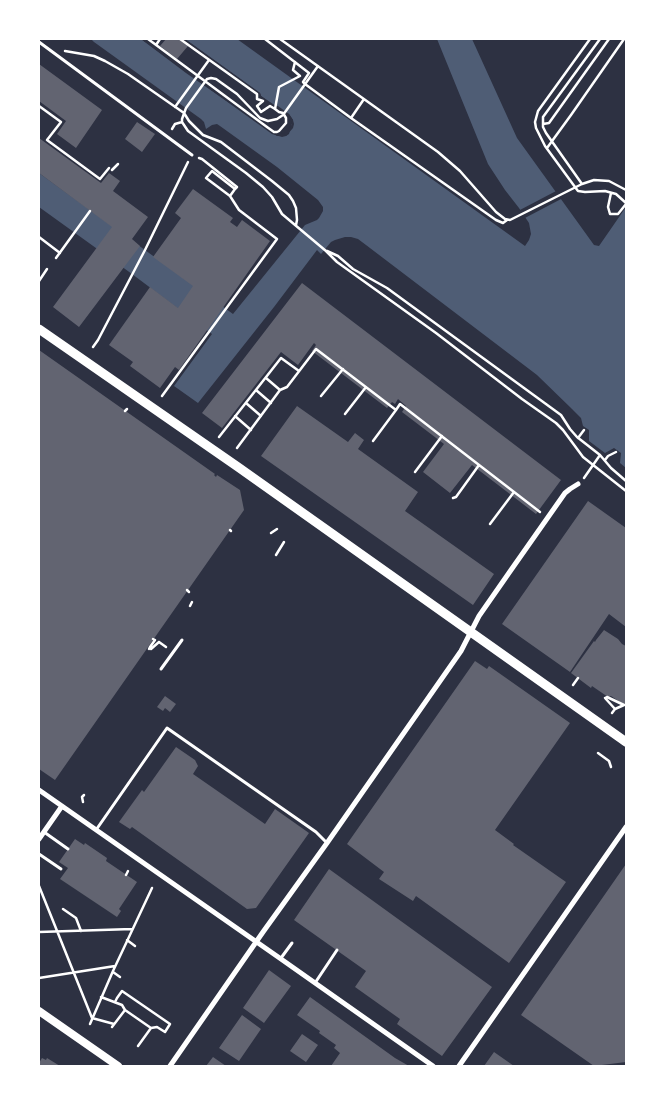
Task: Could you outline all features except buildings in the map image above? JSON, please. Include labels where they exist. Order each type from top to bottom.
[{"type":"main road","points":[[39,329],[238,467],[626,742]]},
{"type":"street","points":[[170,1066],[461,651],[482,612],[565,493],[578,484]]},
{"type":"street","points":[[39,790],[433,1066]]},
{"type":"street","points":[[39,839],[62,806]]},
{"type":"street","points":[[459,1066],[626,827]]},
{"type":"street","points":[[39,1011],[118,1066]]},
{"type":"lane","points":[[39,42],[192,155]]},
{"type":"lane","points":[[161,669],[182,640]]},
{"type":"lane","points":[[96,830],[167,728],[316,832],[327,842]]},
{"type":"lane","points":[[44,832],[68,850]]},
{"type":"lane","points":[[39,854],[60,869]]},
{"type":"lane","points":[[281,959],[292,943]]},
{"type":"lane","points":[[315,983],[337,950]]},
{"type":"path","points":[[148,39],[205,82],[264,120],[277,119],[318,66]]},
{"type":"path","points":[[156,45],[160,39]]},
{"type":"path","points":[[180,39],[257,94],[257,99],[263,102],[257,106],[261,112]]},
{"type":"path","points":[[265,39],[309,73],[303,82],[305,84]]},
{"type":"path","points":[[280,39],[453,164],[496,212],[506,220]]},
{"type":"path","points":[[590,39],[538,111],[535,122],[536,128],[547,148],[578,191],[599,190],[616,194],[626,201],[618,214],[610,214],[608,207],[611,193]]},
{"type":"path","points":[[582,184],[551,142],[543,124],[543,118],[600,39]]},
{"type":"path","points":[[543,124],[548,123],[609,39]]},
{"type":"path","points":[[547,148],[624,39]]},
{"type":"path","points":[[61,49],[94,56],[105,61],[128,74],[184,113],[203,136],[221,142],[289,196],[297,213],[296,225]]},
{"type":"path","points":[[175,107],[209,60]]},
{"type":"path","points":[[276,108],[280,88],[300,76],[293,70],[295,62]]},
{"type":"path","points":[[284,112],[286,123],[277,132],[271,130],[242,99],[216,79],[211,78],[205,82],[186,108],[182,122],[188,131],[263,186],[282,214],[326,251],[336,262],[436,333],[556,423],[593,466],[626,491]]},
{"type":"path","points":[[305,84],[496,220],[503,223],[582,184],[594,180],[609,180],[626,190]]},
{"type":"path","points":[[351,118],[364,99]]},
{"type":"path","points":[[39,106],[61,122],[47,140],[100,179],[109,168]]},
{"type":"path","points":[[257,117],[270,106],[280,112],[284,112]]},
{"type":"path","points":[[166,136],[175,124],[182,122]]},
{"type":"path","points":[[93,347],[145,250],[192,155],[202,159],[237,187],[230,196]]},
{"type":"path","points":[[112,170],[118,164]]},
{"type":"path","points":[[162,396],[277,239],[239,210],[230,196],[206,178],[212,171],[235,189]]},
{"type":"path","points":[[56,258],[90,211]]},
{"type":"path","points":[[39,237],[60,253]]},
{"type":"path","points":[[326,251],[338,256],[353,269],[387,288],[561,415],[578,438],[600,455],[626,481]]},
{"type":"path","points":[[39,281],[47,269]]},
{"type":"path","points":[[237,448],[280,390],[288,386],[316,349],[396,410]]},
{"type":"path","points":[[219,436],[281,358],[299,371]]},
{"type":"path","points":[[321,396],[343,369]]},
{"type":"path","points":[[266,377],[280,390]]},
{"type":"path","points":[[345,414],[366,387]]},
{"type":"path","points":[[256,390],[271,403]]},
{"type":"path","points":[[246,403],[261,416]]},
{"type":"path","points":[[373,441],[400,404],[540,512]]},
{"type":"path","points":[[235,416],[250,430]]},
{"type":"path","points":[[578,438],[584,430]]},
{"type":"path","points":[[415,472],[442,436]]},
{"type":"path","points":[[605,460],[616,452]]},
{"type":"path","points":[[585,477],[600,455]]},
{"type":"path","points":[[453,498],[456,497],[479,465]]},
{"type":"path","points":[[490,524],[514,492]]},
{"type":"path","points":[[271,533],[277,529]]},
{"type":"path","points":[[276,556],[284,542]]},
{"type":"path","points":[[190,606],[192,602]]},
{"type":"path","points":[[157,637],[159,642],[150,650],[154,639],[157,637]]},
{"type":"path","points":[[573,685],[578,678]]},
{"type":"path","points":[[612,713],[624,705],[606,697],[616,710]]},
{"type":"path","points":[[598,754],[609,761],[611,767]]},
{"type":"path","points":[[83,802],[82,797],[84,795]]},
{"type":"path","points":[[126,875],[128,871]]},
{"type":"path","points":[[39,886],[92,1018],[113,1026],[125,1010]]},
{"type":"path","points":[[90,1024],[119,954],[152,888]]},
{"type":"path","points":[[63,909],[76,918],[81,930]]},
{"type":"path","points":[[39,932],[97,928],[133,929]]},
{"type":"path","points":[[127,940],[135,946]]},
{"type":"path","points":[[39,978],[74,972],[95,971],[115,966]]},
{"type":"path","points":[[113,972],[120,977]]},
{"type":"path","points":[[101,998],[122,1005],[125,1010],[151,1028],[157,1027],[164,1032],[170,1024],[122,991],[115,1002]]},
{"type":"path","points":[[138,1046],[151,1028]]},
{"type":"water","points":[[91,39],[141,39],[186,73],[277,136],[286,136],[289,134],[293,120],[289,114],[276,107],[261,96],[260,93],[185,39],[237,39],[525,246],[531,234],[529,223],[488,164],[437,39],[472,39],[517,138],[594,245],[599,246],[626,207],[626,468],[620,463],[621,453],[614,448],[605,453],[589,441],[589,430],[583,426],[581,418],[537,375],[358,239],[351,237],[331,242],[321,254],[317,250],[198,403],[174,386],[212,334],[39,207],[39,173],[233,314],[305,225],[319,218],[323,207],[318,200],[277,167],[217,124],[206,129],[201,119]]},
{"type":"pier","points":[[141,39],[145,39],[274,132],[282,134],[287,132],[292,124],[290,118],[259,98],[258,95],[183,39],[185,39],[260,93],[261,96],[289,114],[293,120],[293,128],[286,136],[282,137],[272,134]]},
{"type":"pier","points":[[558,190],[563,198],[523,219],[518,211]]}]
